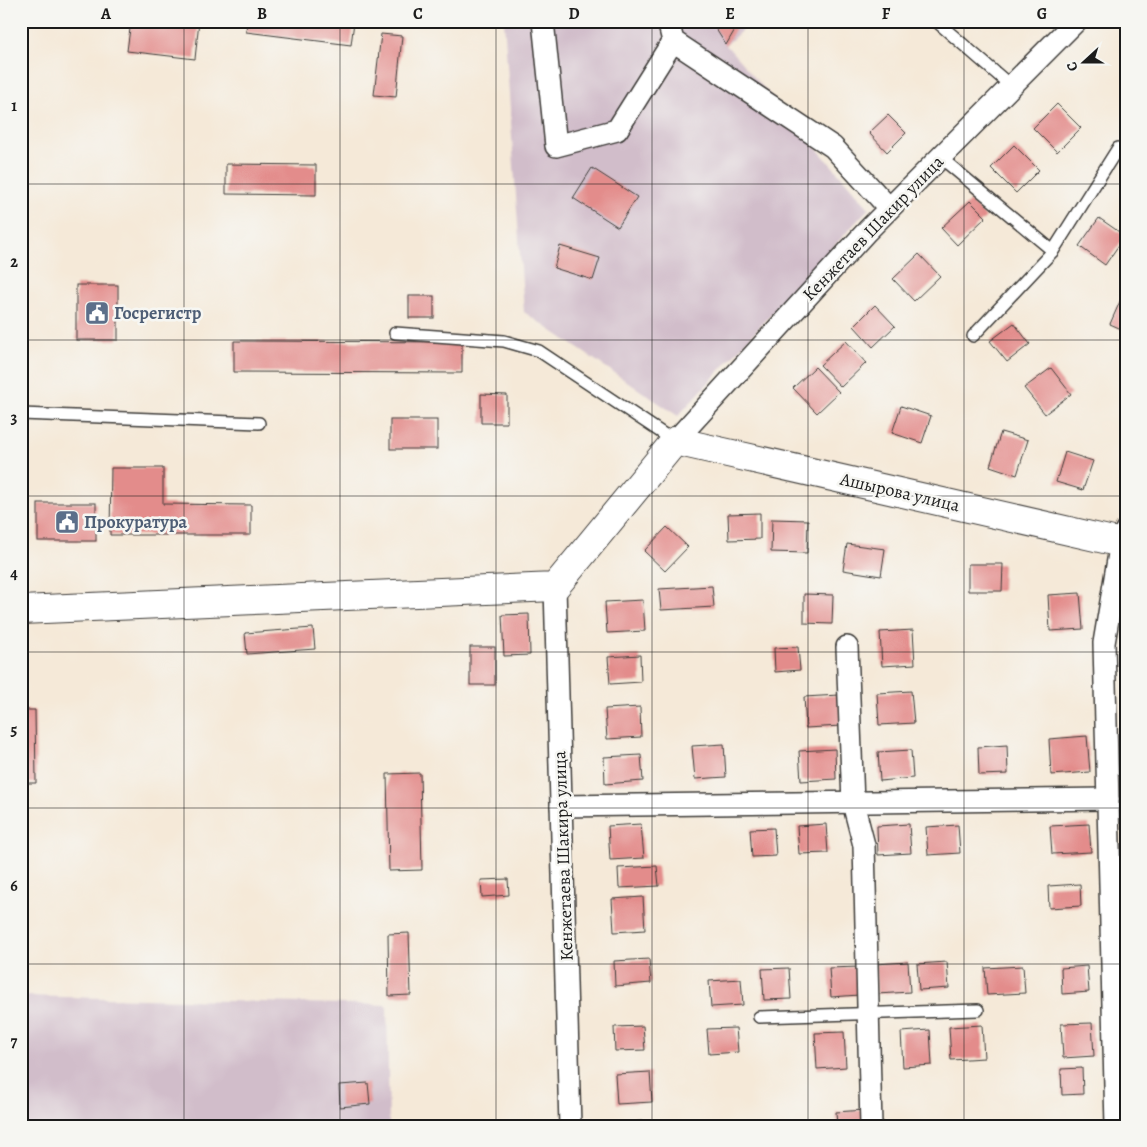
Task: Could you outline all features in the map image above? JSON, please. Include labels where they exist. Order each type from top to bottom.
[{"type":"street","points":[[543,21],[556,146],[617,130],[670,31],[833,146],[889,208]]},
{"type":"street","name":"Кенжетаев Шакир улица","points":[[675,441],[867,231],[1076,21]]},
{"type":"street","points":[[21,610],[555,587],[675,441]]},
{"type":"street","name":"Ашырова улица","points":[[675,441],[1124,539]]},
{"type":"street","points":[[1116,1126],[1120,1023],[1108,799],[1104,643],[1124,539]]},
{"type":"street","name":"Кенжетаева Шакира улица","points":[[555,587],[570,1126]]},
{"type":"street","points":[[847,648],[853,803],[864,845],[871,1126]]},
{"type":"street","points":[[561,806],[1108,799]]},
{"type":"lane","points":[[936,21],[1011,86]]},
{"type":"lane","points":[[973,336],[1053,251],[1118,148]]},
{"type":"lane","points":[[940,157],[1053,251]]},
{"type":"lane","points":[[395,333],[504,341],[539,351],[675,441]]},
{"type":"lane","points":[[21,414],[259,422]]},
{"type":"lane","points":[[759,1017],[978,1010]]},
{"type":"shaded area","points":[[504,21],[752,21],[726,45],[869,208],[678,416],[524,312]]},
{"type":"shaded area","points":[[21,996],[387,1005],[389,1126],[21,1126]]},
{"type":"building","points":[[131,21],[199,21],[195,59],[127,51]]},
{"type":"building","points":[[247,21],[354,22],[351,45],[246,32]]},
{"type":"building","points":[[713,21],[740,21],[726,45],[714,26]]},
{"type":"building","points":[[381,34],[402,36],[396,97],[374,95]]},
{"type":"building","points":[[1057,104],[1081,128],[1057,152],[1033,128]]},
{"type":"building","points":[[888,115],[906,133],[887,152],[869,133]]},
{"type":"building","points":[[1014,145],[1039,170],[1016,193],[991,168]]},
{"type":"building","points":[[226,164],[316,165],[316,195],[226,194]]},
{"type":"building","points":[[592,168],[637,197],[618,227],[573,198]]},
{"type":"building","points":[[970,201],[986,217],[957,245],[941,228]]},
{"type":"building","points":[[1099,218],[1125,236],[1105,265],[1079,246]]},
{"type":"building","points":[[560,246],[600,258],[593,280],[554,268]]},
{"type":"building","points":[[919,254],[940,276],[914,301],[893,279]]},
{"type":"building","name":"Госрегистр","points":[[76,285],[118,285],[118,340],[76,340]]},
{"type":"building","points":[[409,296],[434,296],[434,318],[409,318]]},
{"type":"building","points":[[1122,297],[1126,298],[1126,331],[1110,324]]},
{"type":"building","points":[[875,305],[895,326],[873,347],[854,326]]},
{"type":"building","points":[[1014,323],[1030,344],[1007,362],[990,341]]},
{"type":"building","points":[[234,341],[462,342],[462,373],[234,372]]},
{"type":"building","points":[[846,341],[866,363],[841,387],[820,365]]},
{"type":"building","points":[[815,367],[839,392],[817,413],[793,388]]},
{"type":"building","points":[[1051,368],[1071,394],[1045,414],[1024,388]]},
{"type":"building","points":[[481,394],[507,395],[507,423],[481,423]]},
{"type":"building","points":[[901,406],[931,416],[922,443],[892,433]]},
{"type":"building","points":[[390,420],[437,420],[437,449],[390,449]]},
{"type":"building","points":[[1001,432],[1028,440],[1017,475],[990,466]]},
{"type":"building","points":[[1065,452],[1093,461],[1083,490],[1056,482]]},
{"type":"building","points":[[111,468],[163,468],[163,504],[251,505],[251,535],[110,535]]},
{"type":"building","name":"Прокуратура","points":[[38,503],[96,503],[96,541],[38,541]]},
{"type":"building","points":[[760,513],[760,539],[729,540],[728,514]]},
{"type":"building","points":[[772,519],[808,520],[807,553],[771,552]]},
{"type":"building","points":[[667,527],[688,547],[665,571],[644,551]]},
{"type":"building","points":[[847,544],[885,549],[881,576],[843,570]]},
{"type":"building","points":[[968,564],[1003,564],[1002,591],[968,591]]},
{"type":"building","points":[[712,586],[714,607],[661,610],[659,589]]},
{"type":"building","points":[[1080,593],[1083,629],[1050,631],[1048,595]]},
{"type":"building","points":[[804,594],[833,595],[832,624],[804,623]]},
{"type":"building","points":[[643,600],[645,631],[607,633],[605,602]]},
{"type":"building","points":[[529,614],[530,655],[504,656],[502,615]]},
{"type":"building","points":[[313,628],[315,649],[247,654],[245,633]]},
{"type":"building","points":[[913,630],[915,664],[882,666],[880,632]]},
{"type":"building","points":[[470,647],[495,647],[495,685],[470,685]]},
{"type":"building","points":[[798,647],[800,670],[775,672],[774,648]]},
{"type":"building","points":[[640,655],[641,682],[610,684],[608,657]]},
{"type":"building","points":[[911,691],[914,723],[879,725],[877,693]]},
{"type":"building","points":[[839,695],[841,726],[806,728],[804,697]]},
{"type":"building","points":[[640,707],[641,737],[607,739],[605,709]]},
{"type":"building","points":[[21,710],[35,710],[36,783],[21,783]]},
{"type":"building","points":[[1087,736],[1090,772],[1051,775],[1049,739]]},
{"type":"building","points":[[724,744],[726,777],[695,779],[692,746]]},
{"type":"building","points":[[1007,745],[1008,774],[979,775],[978,747]]},
{"type":"building","points":[[835,749],[836,779],[801,781],[799,751]]},
{"type":"building","points":[[911,750],[913,778],[880,781],[878,752]]},
{"type":"building","points":[[641,755],[643,781],[605,784],[604,757]]},
{"type":"building","points":[[420,773],[422,870],[389,871],[387,774]]},
{"type":"building","points":[[641,824],[644,858],[610,860],[608,826]]},
{"type":"building","points":[[826,824],[828,853],[799,854],[797,826]]},
{"type":"building","points":[[909,824],[911,853],[878,855],[877,826]]},
{"type":"building","points":[[1089,824],[1091,852],[1052,854],[1050,826]]},
{"type":"building","points":[[958,825],[960,853],[928,855],[926,827]]},
{"type":"building","points":[[774,828],[776,856],[752,857],[750,829]]},
{"type":"building","points":[[657,866],[659,886],[619,888],[618,868]]},
{"type":"building","points":[[508,879],[509,895],[482,897],[481,880]]},
{"type":"building","points":[[1080,884],[1081,906],[1049,908],[1048,886]]},
{"type":"building","points":[[643,897],[645,930],[614,932],[612,899]]},
{"type":"building","points":[[409,933],[411,995],[389,996],[388,934]]},
{"type":"building","points":[[649,959],[651,983],[615,986],[614,961]]},
{"type":"building","points":[[908,962],[910,992],[877,994],[875,964]]},
{"type":"building","points":[[947,962],[949,988],[919,990],[917,964]]},
{"type":"building","points":[[1023,966],[1025,993],[987,995],[985,968]]},
{"type":"building","points":[[1087,966],[1089,992],[1062,994],[1061,968]]},
{"type":"building","points":[[858,967],[859,995],[831,997],[829,968]]},
{"type":"building","points":[[789,968],[791,999],[764,1000],[762,969]]},
{"type":"building","points":[[741,979],[743,1005],[711,1007],[709,981]]},
{"type":"building","points":[[1092,1023],[1094,1056],[1063,1058],[1061,1024]]},
{"type":"building","points":[[982,1025],[984,1058],[951,1060],[949,1027]]},
{"type":"building","points":[[643,1026],[645,1050],[615,1051],[614,1027]]},
{"type":"building","points":[[736,1028],[738,1052],[709,1054],[707,1029]]},
{"type":"building","points":[[930,1030],[932,1065],[903,1067],[901,1032]]},
{"type":"building","points":[[844,1032],[846,1067],[817,1069],[815,1033]]},
{"type":"building","points":[[1082,1068],[1083,1094],[1062,1095],[1061,1069]]},
{"type":"building","points":[[650,1072],[652,1102],[617,1104],[615,1074]]},
{"type":"building","points":[[368,1083],[370,1104],[340,1107],[339,1085]]},
{"type":"building","points":[[864,1110],[865,1126],[837,1126],[836,1112]]},
{"type":"building","points":[[644,1121],[644,1126],[609,1126],[609,1123]]},
{"type":"place","name":"Госрегистр","points":[[97,313]]},
{"type":"place","name":"Прокуратура","points":[[67,522]]}]
